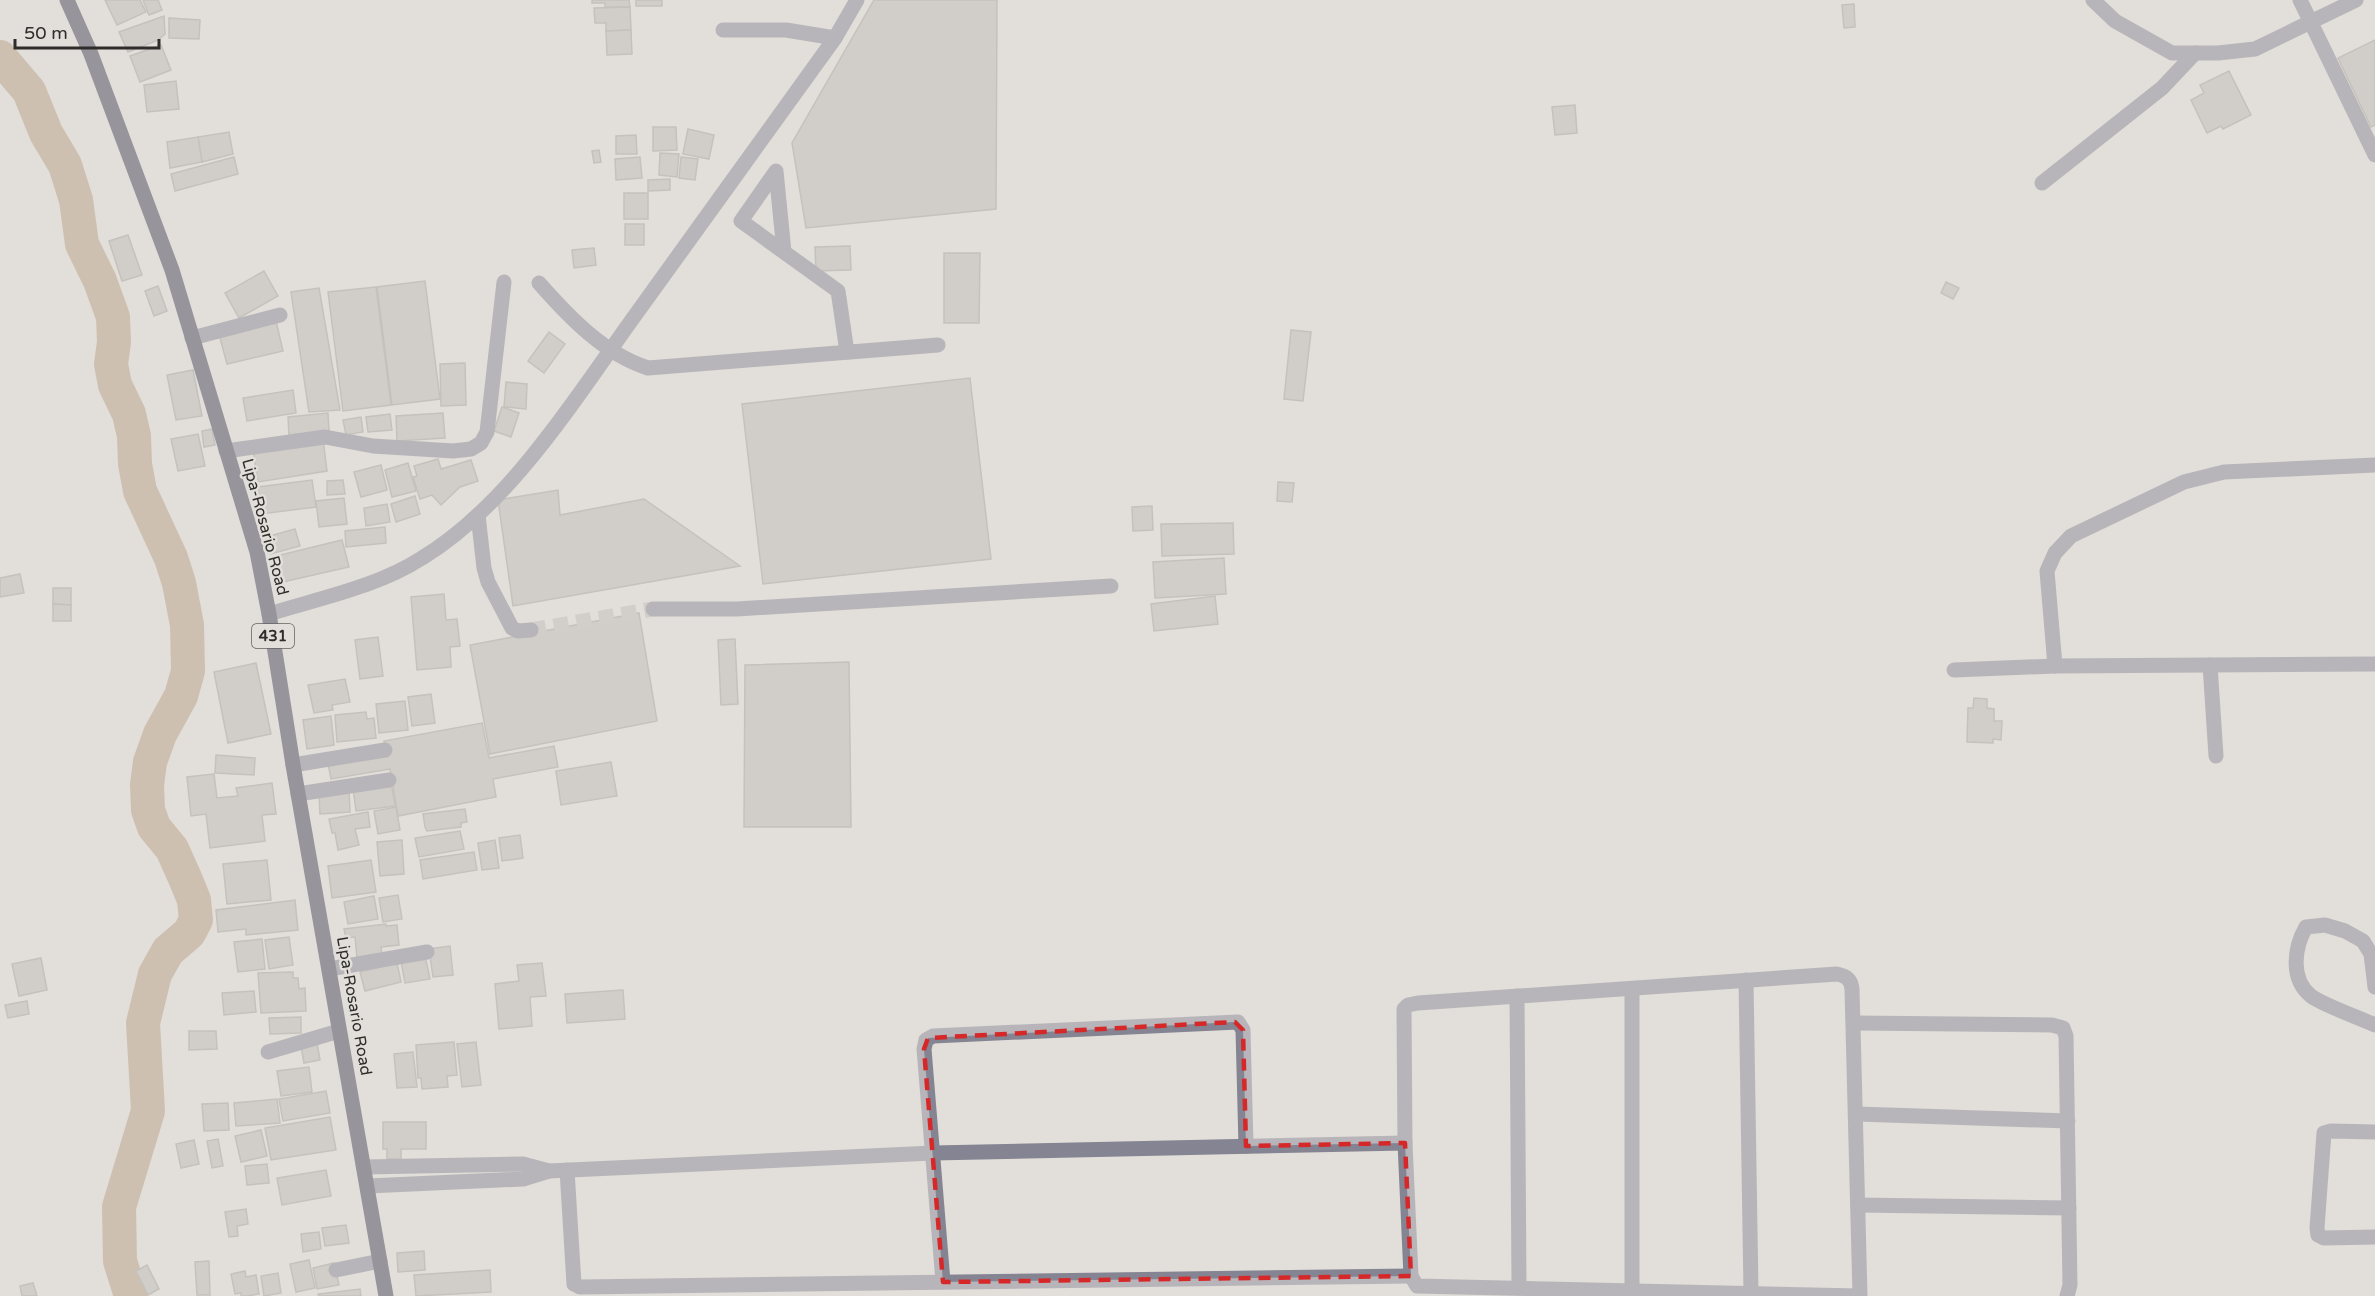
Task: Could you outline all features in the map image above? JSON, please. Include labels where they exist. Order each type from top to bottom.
[{"type":"main road","name":"Lipa-Rosario Road","points":[[68,0],[91,54],[172,270],[257,552],[386,1296]]},
{"type":"street","points":[[269,614],[390,576],[422,559],[451,539],[478,515],[556,427],[835,38],[857,0]]},
{"type":"street","points":[[2092,0],[2115,21],[2172,53],[2255,49],[2313,23],[2356,0]]},
{"type":"street","points":[[2300,0],[2375,155]]},
{"type":"street","points":[[723,30],[786,30],[835,38]]},
{"type":"street","points":[[2042,183],[2162,88],[2195,53]]},
{"type":"street","points":[[784,252],[776,171],[741,221],[838,291],[847,352]]},
{"type":"street","points":[[226,451],[325,437],[373,446],[453,451],[471,448],[481,443],[487,432],[504,282]]},
{"type":"street","points":[[539,283],[569,317],[628,362],[648,368],[938,345]]},
{"type":"street","points":[[192,338],[280,315]]},
{"type":"street","points":[[2055,666],[2047,571],[2055,553],[2070,536],[2184,482],[2224,472],[2375,465]]},
{"type":"street","points":[[478,515],[484,568],[488,582],[512,628],[518,631],[531,630]]},
{"type":"street","points":[[653,609],[737,609],[1111,586]]},
{"type":"street","points":[[1954,670],[2055,666],[2375,664]]},
{"type":"street","points":[[2210,665],[2216,756]]},
{"type":"street","points":[[293,765],[384,750]]},
{"type":"street","points":[[298,794],[389,780]]},
{"type":"street","points":[[2375,987],[2371,954],[2363,941],[2345,931],[2325,925],[2306,927],[2298,941],[2295,957],[2297,971],[2311,996],[2375,1025]]},
{"type":"street","points":[[329,969],[427,952]]},
{"type":"street","points":[[1842,975],[1851,982],[1857,1114],[1860,1296],[1632,1289],[1421,1286],[1414,1283],[1411,1276],[1405,1143],[1404,1009],[1408,1005],[1746,981],[1842,975]]},
{"type":"street","points":[[1746,981],[1751,1292]]},
{"type":"street","points":[[1632,989],[1632,1289]]},
{"type":"street","points":[[1517,996],[1519,1287]]},
{"type":"street","points":[[943,1282],[924,1049],[926,1040],[933,1036],[1235,1022],[1240,1024],[1243,1030],[1246,1146]]},
{"type":"street","points":[[1854,1023],[2059,1026],[2063,1028],[2066,1036],[2068,1121],[2070,1285],[2067,1296]]},
{"type":"street","points":[[268,1052],[339,1031]]},
{"type":"street","points":[[1857,1114],[2068,1121]]},
{"type":"street","points":[[2375,1132],[2331,1131],[2324,1133],[2317,1228],[2318,1234],[2324,1238],[2375,1237]]},
{"type":"street","points":[[368,1186],[524,1179],[549,1171],[933,1153],[1405,1143]]},
{"type":"street","points":[[365,1167],[523,1164],[549,1171]]},
{"type":"street","points":[[567,1170],[574,1277],[576,1286],[588,1288],[1411,1276]]},
{"type":"street","points":[[1858,1205],[2068,1208]]},
{"type":"street","points":[[336,1270],[380,1261]]},
{"type":"highlighted area","points":[[1235,1022],[1243,1030],[1246,1146],[1405,1143],[1411,1276],[943,1282],[924,1049],[928,1038]]},
{"type":"building","points":[[105,0],[140,0],[146,12],[117,25]]},
{"type":"building","points":[[143,0],[158,0],[162,10],[149,15]]},
{"type":"building","points":[[592,0],[629,0],[630,7],[605,7],[605,3],[592,3]]},
{"type":"building","points":[[636,0],[662,0],[662,6],[636,6]]},
{"type":"building","points":[[874,0],[997,0],[996,209],[806,228],[792,143]]},
{"type":"building","points":[[1854,4],[1855,27],[1844,28],[1842,5]]},
{"type":"building","points":[[630,7],[631,30],[606,31],[606,23],[595,23],[594,8]]},
{"type":"building","points":[[164,16],[165,34],[158,40],[128,52],[119,32]]},
{"type":"building","points":[[169,18],[200,20],[199,39],[169,38]]},
{"type":"building","points":[[631,30],[632,54],[607,55],[606,31]]},
{"type":"building","points":[[2375,40],[2375,125],[2371,127],[2338,58]]},
{"type":"building","points":[[161,45],[171,70],[140,82],[130,56]]},
{"type":"building","points":[[2229,71],[2251,115],[2223,129],[2221,126],[2207,133],[2191,100],[2204,93],[2200,85]]},
{"type":"building","points":[[176,81],[179,109],[147,112],[144,85]]},
{"type":"building","points":[[1575,105],[1577,133],[1555,135],[1552,107]]},
{"type":"building","points":[[653,127],[676,127],[677,150],[653,151]]},
{"type":"building","points":[[688,129],[714,135],[709,159],[683,154]]},
{"type":"building","points":[[229,132],[233,154],[202,162],[198,137]]},
{"type":"building","points":[[636,135],[637,154],[616,154],[616,136]]},
{"type":"building","points":[[198,137],[202,162],[170,168],[167,142]]},
{"type":"building","points":[[599,150],[601,162],[594,163],[592,151]]},
{"type":"building","points":[[660,153],[679,154],[677,177],[659,175]]},
{"type":"building","points":[[234,157],[238,174],[175,191],[171,174]]},
{"type":"building","points":[[640,157],[642,178],[616,180],[615,159]]},
{"type":"building","points":[[681,157],[698,159],[695,180],[679,178]]},
{"type":"building","points":[[670,179],[670,190],[648,191],[648,180]]},
{"type":"building","points":[[624,193],[648,193],[648,219],[624,219]]},
{"type":"building","points":[[625,224],[644,224],[644,245],[625,245]]},
{"type":"building","points":[[128,235],[142,275],[122,281],[109,241]]},
{"type":"building","points":[[850,246],[851,270],[816,271],[815,247]]},
{"type":"building","points":[[594,248],[596,265],[574,268],[572,250]]},
{"type":"building","points":[[944,253],[980,253],[979,323],[944,323]]},
{"type":"building","points":[[264,271],[278,296],[239,318],[225,293]]},
{"type":"building","points":[[425,281],[440,399],[392,405],[377,287]]},
{"type":"building","points":[[1946,282],[1959,288],[1953,299],[1941,293]]},
{"type":"building","points":[[158,286],[167,311],[154,316],[145,291]]},
{"type":"building","points":[[376,287],[391,405],[343,411],[328,292]]},
{"type":"building","points":[[319,288],[340,410],[309,412],[291,292]]},
{"type":"building","points":[[276,321],[283,351],[227,364],[219,334]]},
{"type":"building","points":[[1291,330],[1311,332],[1303,401],[1284,399]]},
{"type":"building","points":[[549,332],[565,344],[544,373],[528,361]]},
{"type":"building","points":[[465,363],[466,405],[441,406],[440,364]]},
{"type":"building","points":[[193,370],[202,416],[176,420],[167,375]]},
{"type":"building","points":[[970,378],[991,559],[763,584],[742,404]]},
{"type":"building","points":[[506,382],[527,384],[526,409],[504,407]]},
{"type":"building","points":[[293,390],[296,413],[247,421],[243,398]]},
{"type":"building","points":[[502,407],[519,413],[511,437],[494,431]]},
{"type":"building","points":[[328,413],[329,431],[289,435],[288,417]]},
{"type":"building","points":[[443,413],[445,438],[397,441],[396,416]]},
{"type":"building","points":[[390,414],[392,430],[368,432],[366,417]]},
{"type":"building","points":[[361,417],[363,432],[346,435],[343,420]]},
{"type":"building","points":[[212,429],[215,445],[204,447],[202,431]]},
{"type":"building","points":[[198,434],[205,466],[178,471],[171,439]]},
{"type":"building","points":[[323,439],[327,471],[258,482],[253,449]]},
{"type":"building","points":[[438,459],[441,469],[471,460],[478,481],[460,487],[441,505],[432,495],[420,499],[413,477],[417,476],[414,466]]},
{"type":"building","points":[[408,463],[416,491],[392,497],[385,470]]},
{"type":"building","points":[[381,465],[387,490],[361,497],[354,472]]},
{"type":"building","points":[[312,480],[316,507],[261,514],[258,487]]},
{"type":"building","points":[[343,480],[345,494],[327,495],[327,481]]},
{"type":"building","points":[[1278,482],[1294,483],[1292,502],[1277,501]]},
{"type":"building","points":[[558,490],[560,515],[644,499],[740,566],[513,606],[498,500]]},
{"type":"building","points":[[415,496],[420,514],[396,522],[391,504]]},
{"type":"building","points":[[344,498],[347,524],[319,527],[316,501]]},
{"type":"building","points":[[387,504],[390,522],[366,526],[364,508]]},
{"type":"building","points":[[1152,506],[1153,530],[1133,531],[1132,507]]},
{"type":"building","points":[[1233,523],[1234,554],[1162,556],[1161,524]]},
{"type":"building","points":[[385,527],[386,543],[346,547],[345,531]]},
{"type":"building","points":[[295,529],[300,546],[270,554],[266,537]]},
{"type":"building","points":[[342,540],[349,567],[278,583],[272,557]]},
{"type":"building","points":[[1224,558],[1226,594],[1155,598],[1153,562]]},
{"type":"building","points":[[20,574],[24,593],[0,597],[0,578]]},
{"type":"building","points":[[53,588],[71,588],[71,605],[53,604]]},
{"type":"building","points":[[444,594],[446,620],[457,619],[460,646],[450,647],[451,667],[417,670],[411,597]]},
{"type":"building","points":[[1215,596],[1218,624],[1154,631],[1151,604]]},
{"type":"building","points":[[53,604],[71,605],[71,621],[53,621]]},
{"type":"building","points":[[639,613],[657,721],[490,754],[470,645]]},
{"type":"building","points":[[378,637],[383,676],[360,679],[355,640]]},
{"type":"building","points":[[735,639],[738,704],[721,705],[718,640]]},
{"type":"building","points":[[849,662],[851,827],[744,827],[745,665]]},
{"type":"building","points":[[256,663],[271,734],[228,743],[214,672]]},
{"type":"building","points":[[345,679],[350,702],[332,705],[333,710],[314,713],[308,685]]},
{"type":"building","points":[[431,694],[435,723],[412,726],[408,697]]},
{"type":"building","points":[[1974,698],[1987,699],[1987,708],[1994,709],[1994,721],[2002,721],[2001,740],[1993,739],[1993,743],[1967,742],[1968,708],[1973,708]]},
{"type":"building","points":[[405,701],[408,730],[379,733],[376,704]]},
{"type":"building","points":[[366,712],[367,719],[374,718],[376,738],[337,742],[335,715]]},
{"type":"building","points":[[331,716],[334,745],[307,749],[303,720]]},
{"type":"building","points":[[482,723],[489,758],[554,746],[558,767],[493,779],[496,797],[398,816],[390,769],[331,779],[328,763],[386,752],[384,741]]},
{"type":"building","points":[[216,755],[255,758],[254,775],[215,773]]},
{"type":"building","points":[[611,762],[617,796],[561,805],[556,771]]},
{"type":"building","points":[[214,774],[217,798],[238,796],[236,788],[272,783],[276,814],[262,815],[265,841],[210,848],[206,814],[191,816],[187,777]]},
{"type":"building","points":[[391,782],[395,806],[356,811],[353,788]]},
{"type":"building","points":[[349,791],[350,812],[320,814],[319,793]]},
{"type":"building","points":[[396,807],[400,830],[378,834],[374,811]]},
{"type":"building","points":[[465,809],[467,822],[461,823],[461,827],[427,831],[423,814]]},
{"type":"building","points":[[368,812],[370,827],[355,829],[359,845],[338,850],[335,833],[332,833],[329,819]]},
{"type":"building","points":[[460,831],[464,849],[419,857],[415,838]]},
{"type":"building","points":[[520,835],[523,858],[502,861],[499,838]]},
{"type":"building","points":[[402,840],[404,874],[380,876],[377,842]]},
{"type":"building","points":[[495,840],[499,868],[482,870],[478,843]]},
{"type":"building","points":[[474,852],[477,870],[423,879],[420,860]]},
{"type":"building","points":[[267,860],[271,900],[227,904],[223,864]]},
{"type":"building","points":[[371,860],[376,892],[332,898],[328,866]]},
{"type":"building","points":[[398,895],[402,919],[383,922],[379,898]]},
{"type":"building","points":[[374,896],[378,919],[348,924],[344,902]]},
{"type":"building","points":[[295,900],[298,930],[246,935],[246,929],[218,932],[216,910]]},
{"type":"building","points":[[386,924],[386,926],[397,925],[399,945],[381,947],[382,955],[357,958],[355,937],[346,938],[344,929]]},
{"type":"building","points":[[289,937],[293,965],[269,969],[265,940]]},
{"type":"building","points":[[262,939],[265,969],[238,972],[234,942]]},
{"type":"building","points":[[450,946],[453,975],[433,977],[429,949]]},
{"type":"building","points":[[425,956],[430,979],[405,983],[401,961]]},
{"type":"building","points":[[41,958],[47,990],[19,996],[12,964]]},
{"type":"building","points":[[397,963],[401,982],[365,991],[360,972]]},
{"type":"building","points":[[542,963],[546,996],[530,997],[532,1026],[499,1029],[495,984],[519,981],[517,965]]},
{"type":"building","points":[[293,972],[293,978],[298,978],[299,989],[305,988],[306,1011],[261,1013],[258,973]]},
{"type":"building","points":[[623,990],[625,1019],[567,1023],[565,994]]},
{"type":"building","points":[[254,991],[256,1012],[224,1015],[222,993]]},
{"type":"building","points":[[27,1001],[29,1014],[8,1018],[5,1005]]},
{"type":"building","points":[[301,1017],[301,1033],[270,1034],[269,1018]]},
{"type":"building","points":[[189,1031],[216,1031],[217,1049],[189,1050]]},
{"type":"building","points":[[454,1042],[457,1075],[447,1076],[448,1087],[422,1089],[421,1078],[418,1078],[416,1045]]},
{"type":"building","points":[[476,1042],[481,1085],[462,1087],[457,1044]]},
{"type":"building","points":[[317,1043],[320,1060],[304,1063],[301,1046]]},
{"type":"building","points":[[413,1052],[417,1087],[397,1088],[394,1054]]},
{"type":"building","points":[[309,1067],[312,1092],[281,1096],[277,1071]]},
{"type":"building","points":[[326,1091],[330,1113],[283,1121],[279,1099]]},
{"type":"building","points":[[277,1099],[280,1123],[236,1126],[234,1103]]},
{"type":"building","points":[[228,1103],[229,1130],[204,1131],[202,1104]]},
{"type":"building","points":[[330,1117],[336,1150],[271,1160],[265,1128]]},
{"type":"building","points":[[383,1122],[426,1122],[426,1149],[401,1149],[401,1159],[387,1159],[387,1149],[383,1149]]},
{"type":"building","points":[[261,1130],[267,1156],[241,1162],[235,1136]]},
{"type":"building","points":[[218,1139],[223,1166],[212,1168],[207,1141]]},
{"type":"building","points":[[194,1140],[199,1164],[181,1168],[176,1144]]},
{"type":"building","points":[[267,1164],[269,1183],[247,1185],[245,1166]]},
{"type":"building","points":[[326,1170],[331,1196],[282,1205],[277,1178]]},
{"type":"building","points":[[246,1209],[248,1224],[237,1226],[238,1236],[229,1237],[225,1212]]},
{"type":"building","points":[[346,1225],[349,1243],[325,1246],[322,1228]]},
{"type":"building","points":[[319,1232],[321,1249],[303,1252],[301,1234]]},
{"type":"building","points":[[424,1251],[425,1270],[398,1272],[397,1253]]},
{"type":"building","points":[[309,1260],[315,1288],[296,1292],[290,1264]]},
{"type":"building","points":[[209,1261],[210,1295],[197,1295],[195,1262]]},
{"type":"building","points":[[334,1263],[339,1285],[317,1289],[313,1268]]},
{"type":"building","points":[[147,1265],[159,1289],[148,1295],[136,1271]]},
{"type":"building","points":[[490,1270],[491,1292],[416,1296],[414,1275]]},
{"type":"building","points":[[245,1271],[246,1277],[256,1275],[259,1294],[241,1296],[241,1293],[235,1294],[231,1274]]},
{"type":"building","points":[[278,1273],[281,1293],[264,1296],[261,1276]]},
{"type":"building","points":[[33,1283],[37,1296],[22,1296],[20,1286]]},
{"type":"building","points":[[360,1289],[361,1296],[319,1296],[318,1294]]},
{"type":"waterway","points":[[0,57],[29,91],[46,133],[65,165],[76,200],[82,244],[100,281],[113,317],[114,342],[111,364],[115,385],[129,414],[134,436],[135,464],[140,491],[171,558],[179,583],[187,625],[188,671],[181,696],[160,734],[150,762],[147,785],[148,810],[154,827],[172,849],[194,900],[196,920],[189,933],[168,951],[155,974],[143,1023],[148,1111],[119,1207],[120,1261],[131,1296]]},
{"type":"tunnel","points":[[531,630],[653,609]]}]
